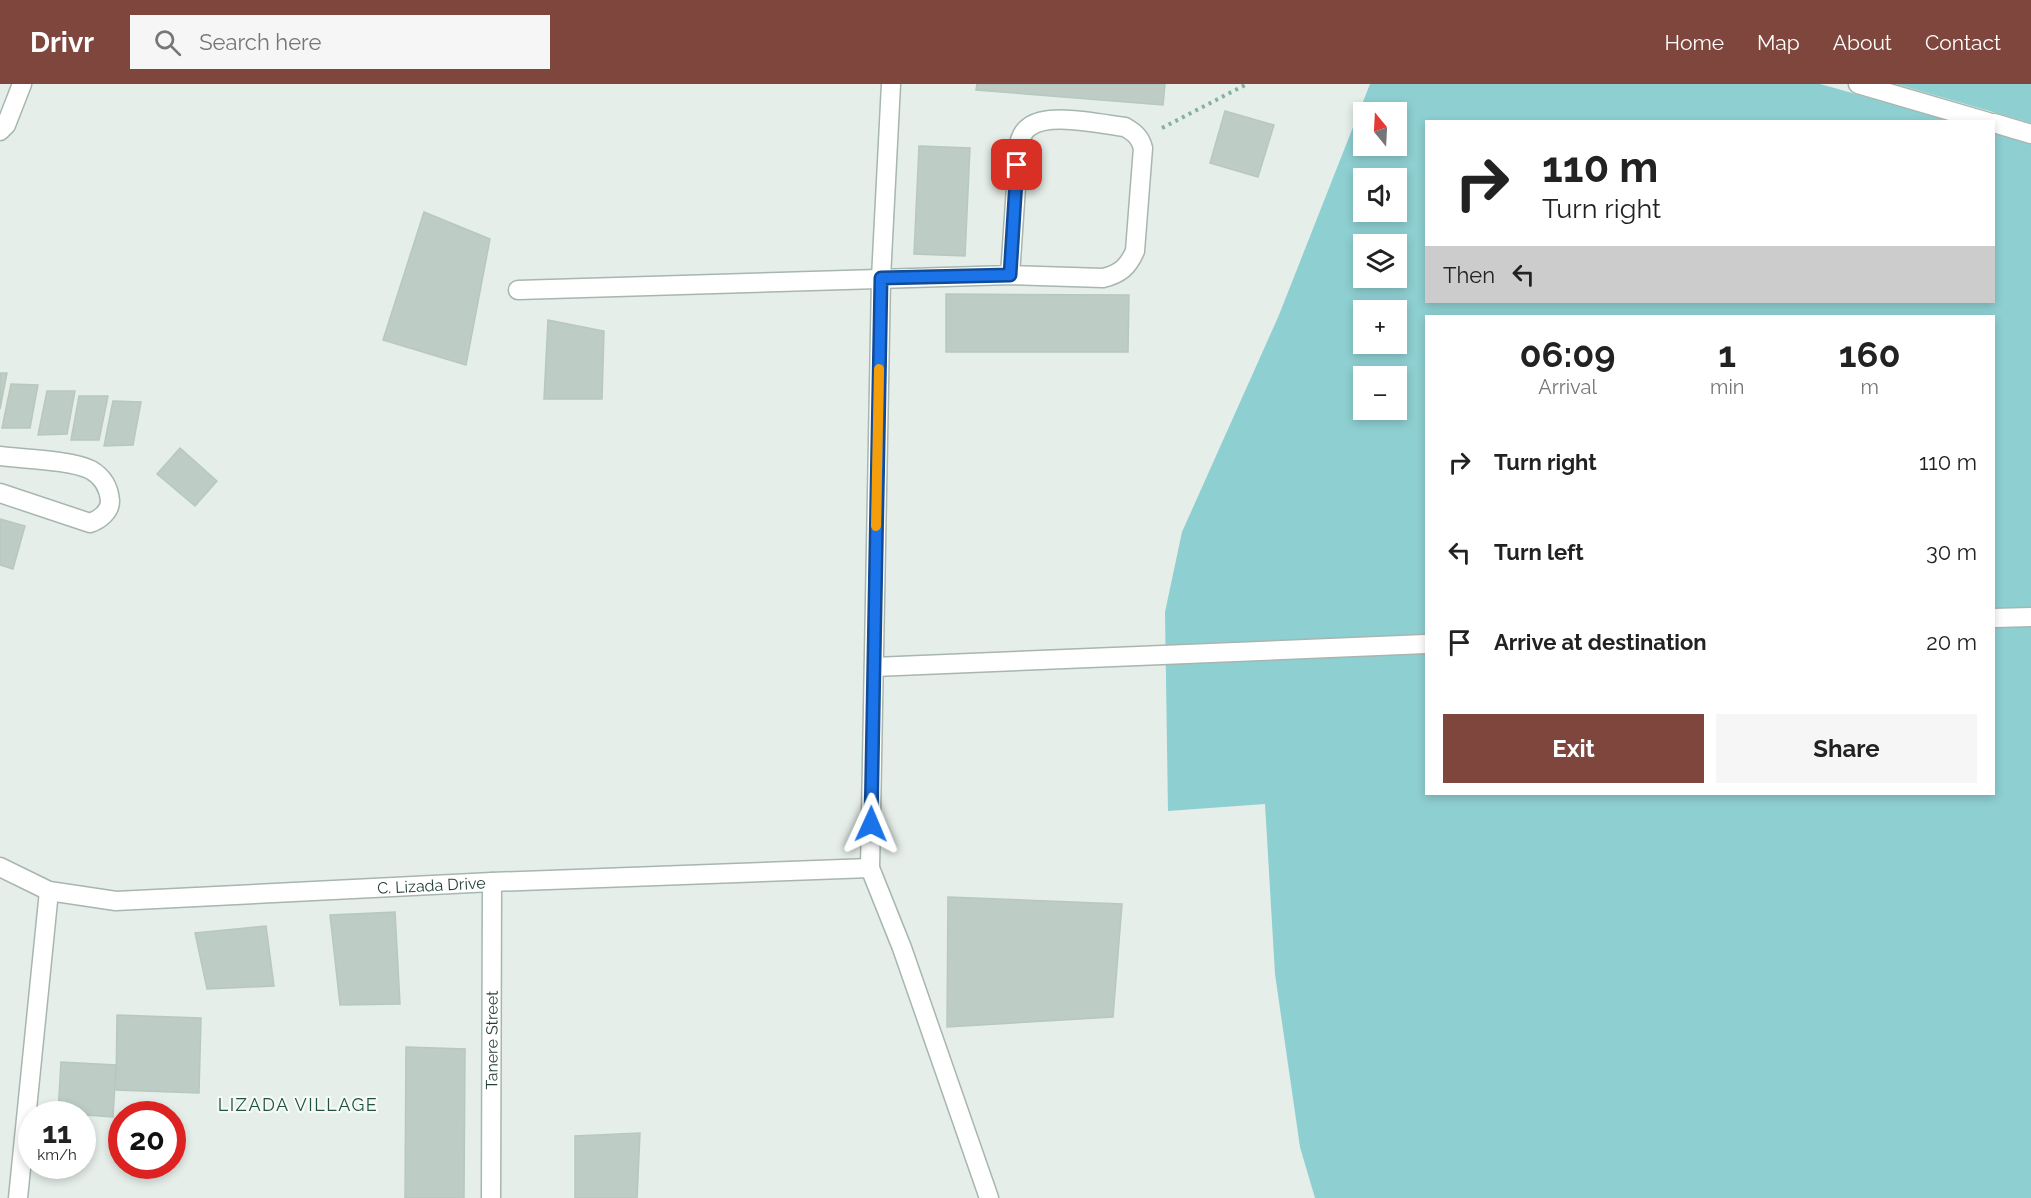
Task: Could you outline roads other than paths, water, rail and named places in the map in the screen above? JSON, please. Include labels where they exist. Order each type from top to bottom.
[{"type":"street","points":[[0,131],[6,125],[22,84]]},
{"type":"street","points":[[891,84],[881,278],[870,868],[902,948],[989,1198]]},
{"type":"street","points":[[1858,84],[1981,120]]},
{"type":"street","points":[[518,290],[1010,275],[1103,278],[1123,270],[1135,251],[1143,156],[1140,139],[1125,127],[1051,120],[1030,127],[1023,134],[1019,143],[1010,275]]},
{"type":"street","points":[[1995,123],[2031,134]]},
{"type":"street","points":[[0,456],[73,465],[91,470],[106,484],[110,504],[106,512],[90,523],[0,493]]},
{"type":"street","points":[[1995,618],[2031,617]]},
{"type":"street","points":[[874,667],[1425,644]]},
{"type":"street","name":"C. Lizada Drive","points":[[0,867],[49,891],[116,901],[492,882],[870,868]]},
{"type":"street","name":"Tanere Street","points":[[491,1198],[492,882]]},
{"type":"street","points":[[18,1198],[49,891]]},
{"type":"water","points":[[1370,84],[2031,84],[2031,1198],[1315,1198],[1300,1147],[1275,974],[1265,804],[1168,811],[1165,612],[1182,532],[1279,315],[1353,127],[1353,156],[1407,156],[1407,102],[1363,102]]},
{"type":"district","name":"LIZADA VILLAGE","points":[[298,1104]]}]
